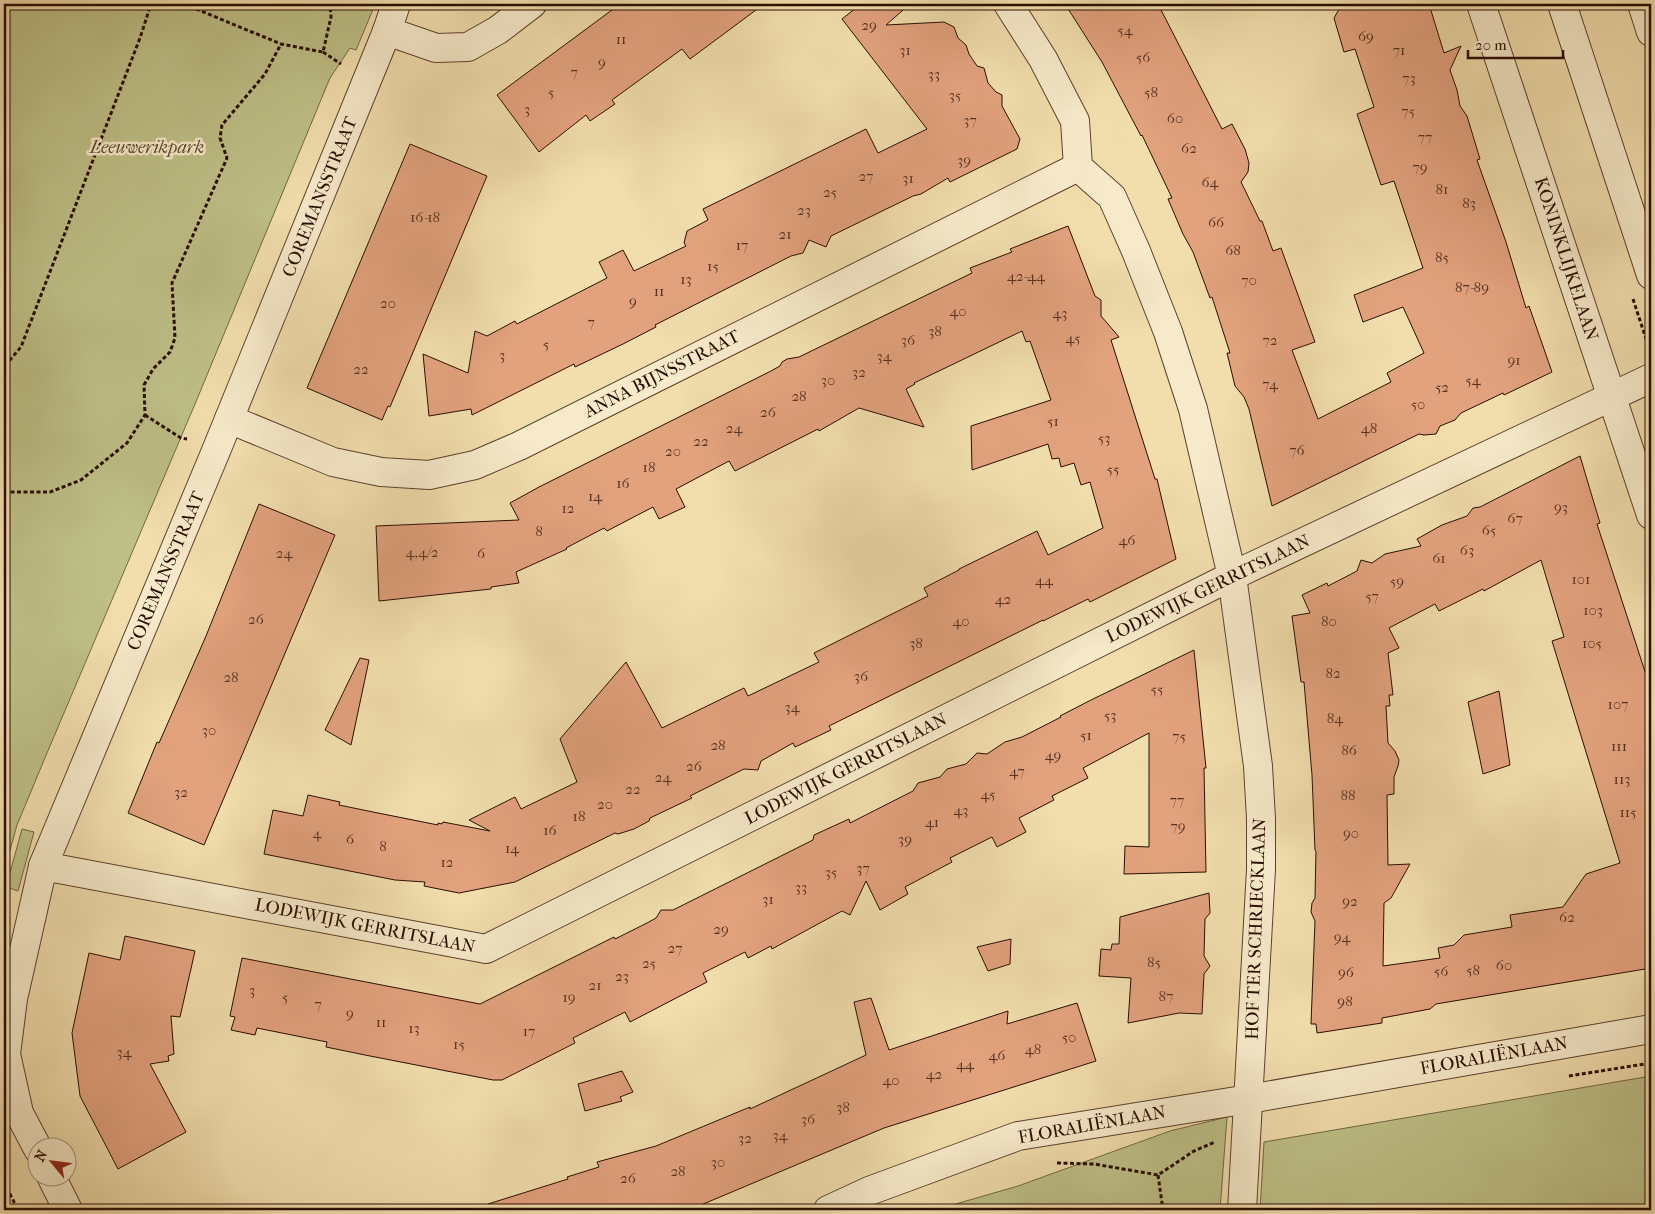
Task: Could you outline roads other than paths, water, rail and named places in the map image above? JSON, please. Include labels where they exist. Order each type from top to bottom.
[{"type":"street","name":"COREMANSSTRAAT","points":[[31,1136],[19,1113],[6,1054],[13,999],[43,866],[388,31],[396,4]]},
{"type":"street","points":[[388,31],[436,48],[468,47],[498,30],[532,4]]},
{"type":"street","points":[[1008,4],[1043,59],[1075,121],[1078,167]]},
{"type":"street","name":"KONINKLIJKELAAN","points":[[1481,4],[1651,515]]},
{"type":"street","points":[[1562,4],[1651,275]]},
{"type":"street","points":[[1642,4],[1651,32]]},
{"type":"street","name":"ANNA BIJNSSTRAAT","points":[[228,418],[332,462],[381,472],[429,475],[474,465],[528,441],[1078,167]]},
{"type":"street","name":"HOF TER SCHRIECKLAAN","points":[[1078,167],[1112,196],[1168,332],[1193,409],[1232,576],[1258,766],[1261,820],[1261,870],[1249,1099]]},
{"type":"street","name":"LODEWIJK GERRITSLAAN","points":[[43,866],[486,949],[1232,576],[1651,378]]},
{"type":"street","name":"FLORALIËNLAAN","points":[[828,1210],[869,1190],[1018,1136],[1249,1099],[1651,1029]]},
{"type":"street","points":[[1242,1210],[1249,1099]]},
{"type":"street","points":[[57,1186],[68,1210]]},
{"type":"park label","name":"Leeuwerikpark","points":[[147,147]]}]
